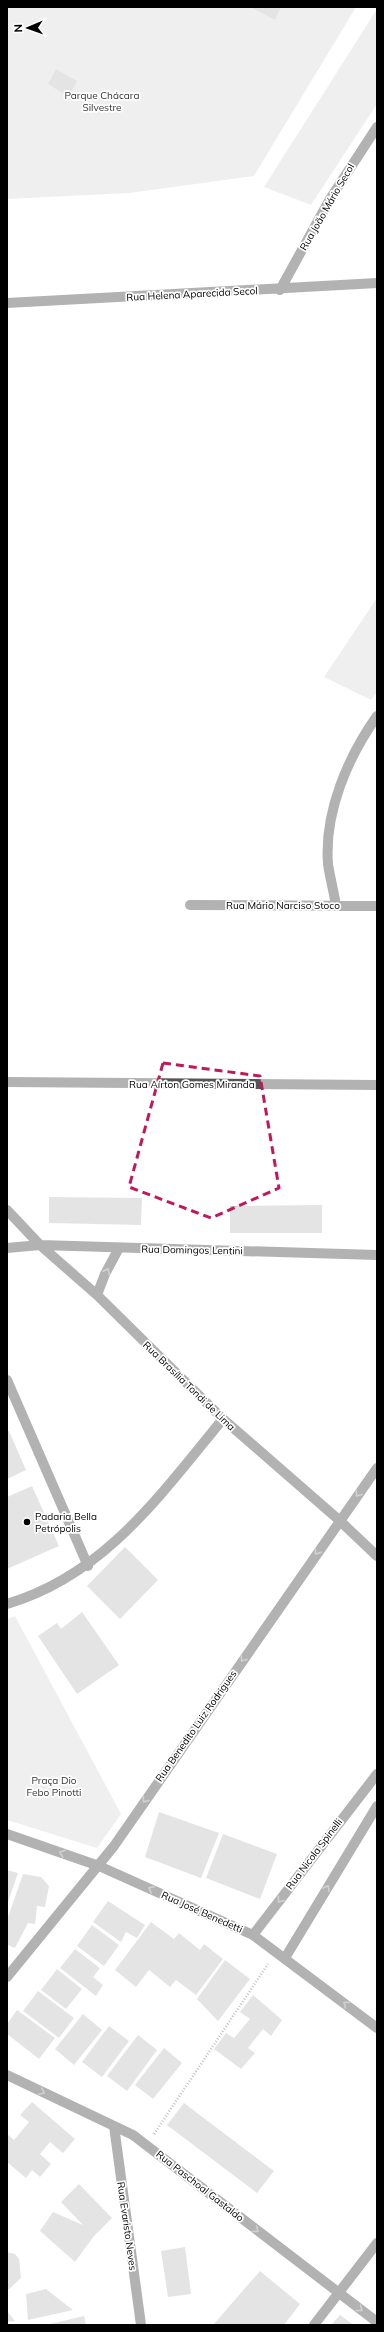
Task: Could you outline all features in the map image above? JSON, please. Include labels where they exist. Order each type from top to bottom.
[{"type":"street","name":"Rua João Mário Secol","points":[[280,290],[330,199],[377,127]]},
{"type":"street","name":"Rua Helena Aparecida Secol","points":[[7,303],[280,290],[377,283]]},
{"type":"street","points":[[336,906],[328,863],[333,807],[361,739],[377,716]]},
{"type":"street","name":"Rua Mário Narciso Stoco","points":[[190,904],[377,906]]},
{"type":"street","name":"Rua Aírton Gomes Miranda","points":[[7,1082],[377,1085]]},
{"type":"street","name":"Rua Brasília Tondi de Lima","points":[[7,1210],[40,1245],[97,1295],[222,1419],[339,1520],[377,1556]]},
{"type":"street","name":"Rua Domingos Lentini","points":[[7,1248],[40,1245],[377,1254]]},
{"type":"street","points":[[97,1295],[105,1274],[119,1248]]},
{"type":"street","points":[[7,1380],[88,1566]]},
{"type":"street","points":[[7,1604],[44,1592],[88,1566],[139,1521],[222,1419]]},
{"type":"street","name":"Rua Benedito Luiz Rodrigues","points":[[7,1977],[99,1866],[339,1520],[377,1468]]},
{"type":"street","name":"Rua Nicola Spinelli","points":[[253,1935],[375,1779]]},
{"type":"street","points":[[281,1954],[377,1806]]},
{"type":"street","name":"Rua José Benedetti","points":[[7,1834],[99,1866],[253,1935],[281,1954],[377,2028]]},
{"type":"street","name":"Rua Paschoal Gastaldo","points":[[7,2075],[114,2126],[146,2145],[377,2322]]},
{"type":"street","name":"Rua Evaristo Neves","points":[[114,2126],[141,2325]]},
{"type":"street","points":[[314,2325],[377,2243]]},
{"type":"path","points":[[146,2145],[281,1954]]},
{"type":"highlighted area","points":[[163,1063],[260,1076],[279,1188],[211,1218],[129,1187]]},
{"type":"green space","name":"Parque Chácara Silvestre","points":[[7,7],[356,7],[254,176],[129,193],[7,199]]},
{"type":"green space","points":[[377,9],[377,104],[311,205],[264,187]]},
{"type":"green space","points":[[377,598],[377,692],[371,700],[324,677]]},
{"type":"green space","name":"Praça Dio Febo Pinotti","points":[[15,1616],[121,1814],[97,1848],[7,1820],[7,1619]]},
{"type":"building","points":[[250,7],[281,7],[275,20]]},
{"type":"building","points":[[56,69],[77,81],[69,97],[48,84]]},
{"type":"building","points":[[49,1197],[142,1198],[141,1225],[49,1223]]},
{"type":"building","points":[[322,1205],[322,1233],[230,1233],[230,1206]]},
{"type":"building","points":[[7,1431],[9,1431],[26,1470],[7,1479]]},
{"type":"building","name":"Padaria Bella Petrópolis","points":[[32,1486],[59,1546],[7,1569],[7,1497]]},
{"type":"building","points":[[125,1547],[158,1580],[120,1619],[87,1586]]},
{"type":"building","points":[[82,1612],[119,1665],[77,1694],[38,1636],[57,1623],[61,1629]]},
{"type":"building","points":[[159,1812],[219,1833],[201,1878],[145,1857]]},
{"type":"building","points":[[223,1834],[277,1854],[260,1899],[206,1878]]},
{"type":"building","points":[[7,1870],[18,1873],[7,1905]]},
{"type":"building","points":[[23,1874],[41,1877],[49,1886],[45,1907],[37,1906],[35,1924],[28,1923],[15,1948],[8,1945],[7,1946],[7,1920]]},
{"type":"building","points":[[108,1901],[145,1925],[137,1938],[126,1932],[121,1942],[93,1922]]},
{"type":"building","points":[[151,1922],[174,1939],[179,1933],[200,1950],[204,1944],[223,1959],[196,1995],[176,1980],[170,1987],[149,1970],[136,1987],[115,1970]]},
{"type":"building","points":[[92,1925],[119,1945],[104,1966],[77,1946]]},
{"type":"building","points":[[75,1949],[100,1968],[93,1977],[103,1985],[96,1996],[60,1968]]},
{"type":"building","points":[[225,1960],[250,1979],[218,2021],[197,1999]]},
{"type":"building","points":[[57,1969],[82,1989],[66,2009],[41,1990]]},
{"type":"building","points":[[38,1991],[74,2018],[59,2038],[23,2011]]},
{"type":"building","points":[[253,1995],[282,2020],[271,2036],[263,2029],[248,2048],[255,2053],[241,2069],[214,2049],[226,2033],[234,2038],[250,2019],[240,2012]]},
{"type":"building","points":[[17,2010],[55,2038],[39,2059],[7,2034],[7,2024]]},
{"type":"building","points":[[83,2014],[102,2030],[74,2065],[55,2049]]},
{"type":"building","points":[[109,2026],[129,2041],[102,2077],[82,2062]]},
{"type":"building","points":[[138,2035],[157,2050],[127,2091],[107,2076]]},
{"type":"building","points":[[164,2048],[182,2063],[153,2099],[135,2085]]},
{"type":"building","points":[[32,2102],[75,2139],[63,2153],[50,2142],[40,2154],[51,2164],[40,2177],[32,2170],[26,2178],[7,2162],[7,2134],[14,2140],[29,2122],[20,2115]]},
{"type":"building","points":[[184,2103],[274,2171],[257,2193],[167,2125]]},
{"type":"building","points":[[79,2184],[112,2218],[94,2236],[75,2262],[40,2231],[53,2212],[83,2225],[61,2202]]},
{"type":"building","points":[[185,2247],[191,2294],[168,2297],[161,2251]]},
{"type":"building","points":[[7,2252],[15,2254],[19,2259],[21,2278],[7,2291]]},
{"type":"building","points":[[260,2271],[300,2304],[284,2325],[213,2325]]},
{"type":"building","points":[[46,2289],[73,2310],[28,2320],[26,2294]]},
{"type":"building","points":[[7,2311],[15,2321],[7,2322]]},
{"type":"building","points":[[340,2315],[354,2325],[331,2325]]},
{"type":"building","points":[[84,2316],[86,2325],[50,2325],[50,2324]]},
{"type":"place","name":"Padaria Bella Petrópolis","points":[[27,1522]]}]
